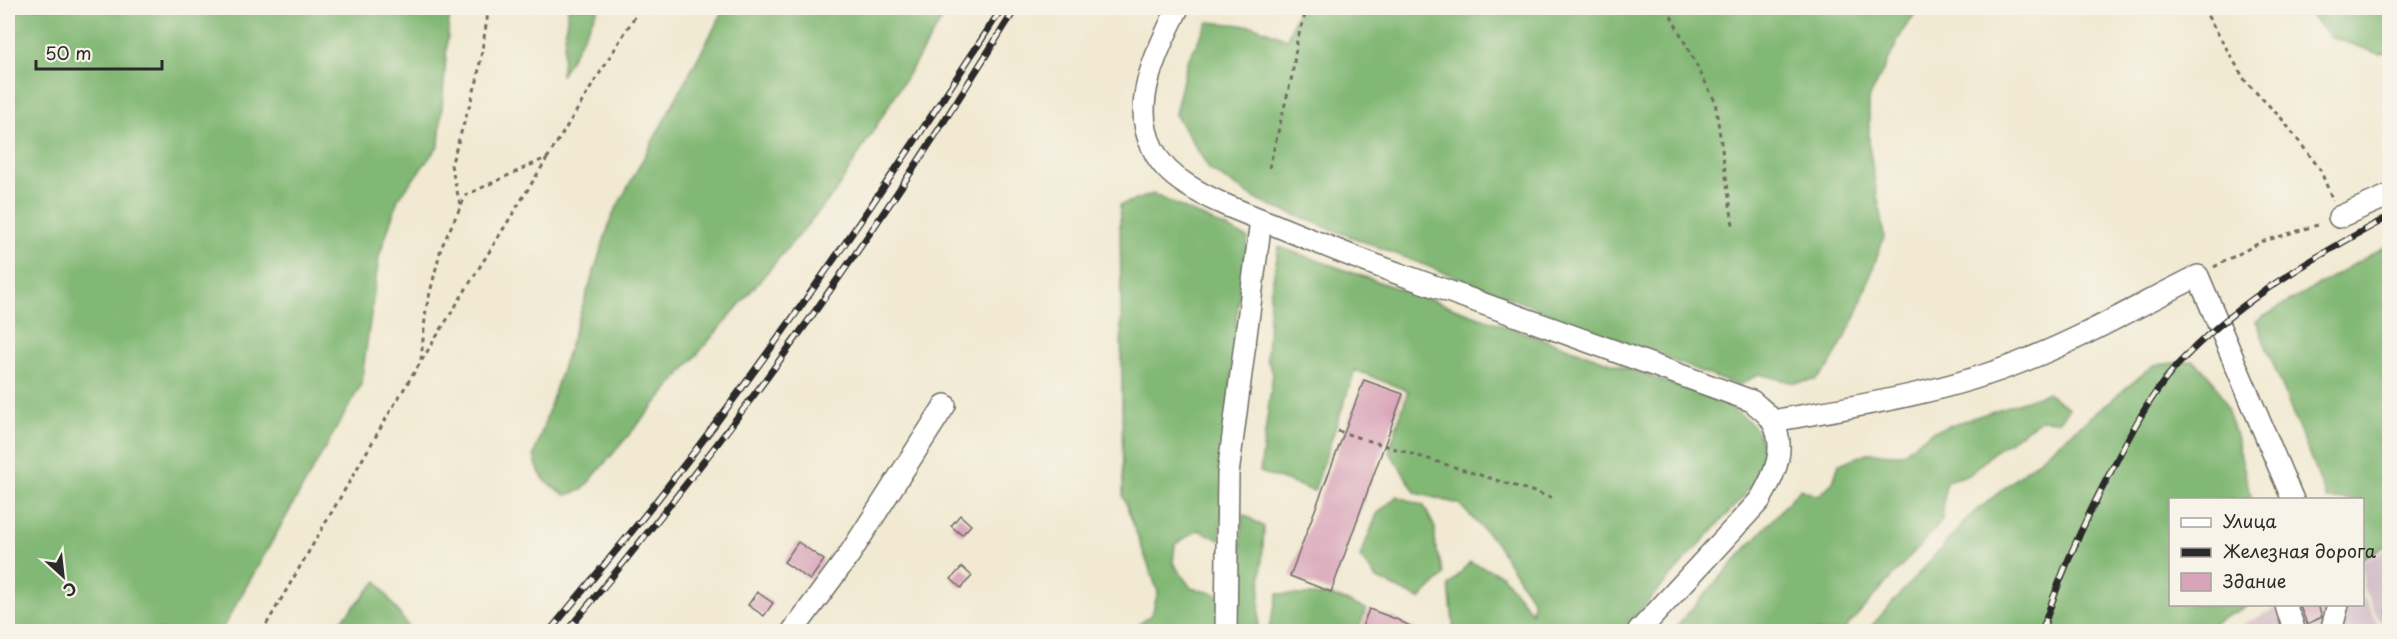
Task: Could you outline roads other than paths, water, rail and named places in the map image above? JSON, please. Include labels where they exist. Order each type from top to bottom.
[{"type":"street","points":[[1178,8],[1159,49],[1147,87],[1144,121],[1147,138],[1163,164],[1187,185],[1261,220],[1341,253],[1752,401],[1772,421],[1780,452],[1772,480],[1760,500],[1638,632]]},
{"type":"street","points":[[2339,217],[2390,195]]},
{"type":"street","points":[[1226,632],[1228,474],[1261,220]]},
{"type":"street","points":[[1772,421],[1885,401],[1983,375],[2057,346],[2198,276],[2292,498]]},
{"type":"street","points":[[792,632],[849,555],[945,405]]},
{"type":"street","points":[[2286,606],[2294,632]]},
{"type":"street","points":[[2331,632],[2338,606]]},
{"type":"railway","points":[[549,632],[661,495],[751,376],[879,194],[1002,8]]},
{"type":"railway","points":[[566,632],[698,469],[822,302],[901,187],[1016,8]]},
{"type":"railway","points":[[2042,632],[2081,531],[2127,441],[2164,381],[2209,334],[2257,296],[2309,262],[2390,216]]}]
